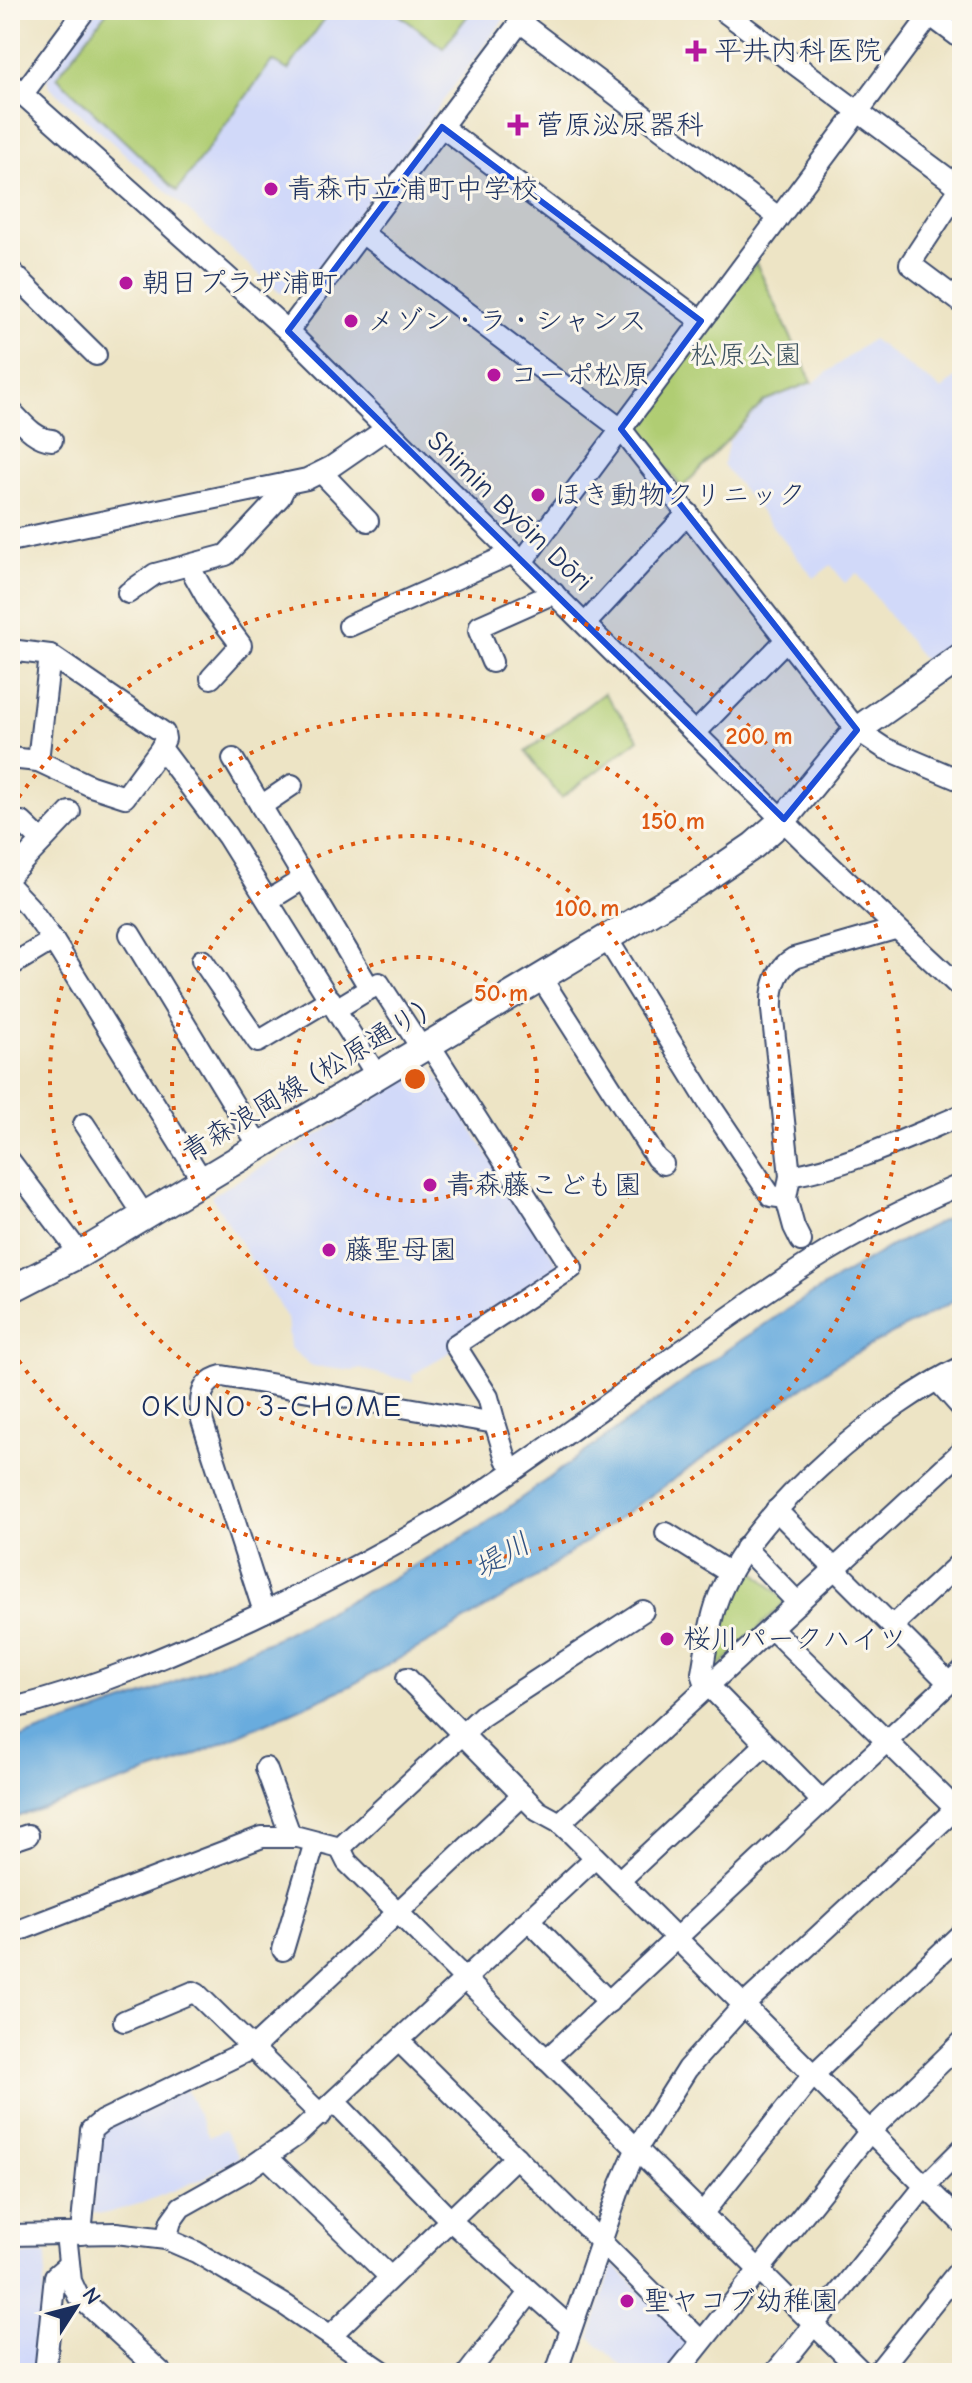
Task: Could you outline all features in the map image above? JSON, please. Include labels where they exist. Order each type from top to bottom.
[{"type":"main road","name":"青森浪岡線 (松原通り)","points":[[10,1290],[80,1254],[700,882],[753,846],[784,819],[857,730],[962,656]]},
{"type":"street","points":[[16,89],[85,10]]},
{"type":"street","points":[[722,10],[961,188],[910,264],[962,303]]},
{"type":"street","points":[[349,626],[517,557],[621,429],[929,12],[962,39]]},
{"type":"street","points":[[288,331],[524,16],[778,217]]},
{"type":"street","name":"Shimin Byōin Dōri","points":[[16,89],[288,331],[895,929],[962,989]]},
{"type":"street","points":[[442,127],[701,321]]},
{"type":"street","points":[[362,233],[621,429],[857,730],[884,748],[962,781]]},
{"type":"street","points":[[10,270],[96,355]]},
{"type":"street","points":[[10,410],[40,438],[52,440]]},
{"type":"street","points":[[10,541],[322,473],[386,429]]},
{"type":"street","points":[[322,473],[368,521]]},
{"type":"street","points":[[128,593],[155,574],[226,555],[280,497],[287,483]]},
{"type":"street","points":[[586,623],[688,513]]},
{"type":"street","points":[[189,566],[211,605],[241,645],[211,678]]},
{"type":"street","points":[[492,662],[479,631],[480,626],[554,593]]},
{"type":"street","points":[[695,733],[786,640]]},
{"type":"street","points":[[10,650],[50,655],[164,733],[165,739],[125,797],[91,786],[38,761],[10,758]]},
{"type":"street","points":[[38,761],[50,655]]},
{"type":"street","points":[[161,748],[227,836],[377,1076]]},
{"type":"street","points":[[233,759],[370,989]]},
{"type":"street","points":[[261,806],[292,785]]},
{"type":"street","points":[[10,875],[70,812]]},
{"type":"street","points":[[22,822],[42,841]]},
{"type":"street","points":[[269,900],[303,879]]},
{"type":"street","points":[[10,887],[53,940],[202,1180]]},
{"type":"street","points":[[801,1241],[786,1198],[790,1176],[771,996],[781,967],[794,958],[895,929]]},
{"type":"street","points":[[130,934],[259,1146]]},
{"type":"street","points":[[606,937],[708,1102],[771,1196],[786,1198]]},
{"type":"street","points":[[10,966],[53,940]]},
{"type":"street","points":[[202,960],[258,1042],[379,983],[383,985],[572,1268],[455,1345],[488,1397],[506,1459]]},
{"type":"street","points":[[540,976],[656,1158],[663,1164]]},
{"type":"street","points":[[790,1176],[854,1158],[962,1115]]},
{"type":"street","points":[[84,1124],[144,1215]]},
{"type":"street","points":[[10,1161],[80,1254]]},
{"type":"street","points":[[10,1709],[102,1682],[183,1650],[362,1563],[454,1511],[813,1260],[907,1209],[962,1184]]},
{"type":"street","points":[[822,1801],[707,1686],[702,1673],[717,1601],[745,1548],[776,1510],[864,1431],[937,1380],[962,1367]]},
{"type":"street","points":[[264,1612],[202,1420],[200,1395],[213,1378],[222,1376],[495,1423]]},
{"type":"street","points":[[937,1380],[962,1408]]},
{"type":"street","points":[[560,1823],[962,1451]]},
{"type":"street","points":[[546,2060],[955,1677],[892,1626],[776,1510]]},
{"type":"street","points":[[666,1533],[730,1573]]},
{"type":"street","points":[[745,1548],[798,1603]]},
{"type":"street","points":[[892,1626],[962,1561]]},
{"type":"street","points":[[340,1848],[482,1716],[643,1611]]},
{"type":"street","points":[[556,2373],[600,2241],[636,2150],[687,2069],[744,2005],[960,1809],[886,1742],[771,1628]]},
{"type":"street","points":[[407,1678],[523,1795],[550,1820],[560,1823],[962,2223]]},
{"type":"street","points":[[619,1881],[765,1745]]},
{"type":"street","points":[[266,1768],[291,1837]]},
{"type":"street","points":[[162,2373],[78,2296],[71,2281],[69,2264],[91,2130],[96,2124],[253,2048],[523,1795]]},
{"type":"street","points":[[10,1934],[262,1837],[291,1837],[340,1848],[347,1862],[863,2373]]},
{"type":"street","points":[[283,1950],[315,1842]]},
{"type":"street","points":[[166,2239],[171,2221],[181,2207],[267,2157],[328,2109],[595,1858]]},
{"type":"street","points":[[529,1920],[609,2002]]},
{"type":"street","points":[[702,2214],[813,2075],[961,1937]]},
{"type":"street","points":[[124,2021],[193,1992],[571,2328]]},
{"type":"street","points":[[400,2042],[701,2341]]},
{"type":"street","points":[[677,2373],[870,2131],[962,2042]]},
{"type":"street","points":[[775,2373],[925,2186],[962,2149]]},
{"type":"street","points":[[267,2157],[390,2277]]},
{"type":"street","points":[[331,2335],[516,2157]]},
{"type":"street","points":[[10,2235],[116,2233],[166,2239],[216,2263],[385,2373]]},
{"type":"street","points":[[45,2373],[55,2276],[69,2264]]},
{"type":"street","points":[[877,2373],[962,2267]]},
{"type":"street","points":[[468,2373],[530,2293]]},
{"type":"highlighted area","points":[[442,127],[701,321],[621,429],[857,730],[784,819],[288,331]]},
{"type":"shaded area","name":"青森市立浦町中学校","points":[[98,10],[511,10],[301,291],[280,293],[49,86],[47,78]]},
{"type":"shaded area","points":[[872,339],[942,390],[962,372],[962,635],[924,661],[857,573],[845,583],[831,565],[814,578],[723,465],[729,441],[765,401],[813,383]]},
{"type":"shaded area","points":[[430,1064],[561,1269],[453,1350],[412,1375],[413,1382],[361,1369],[353,1371],[312,1366],[290,1348],[287,1318],[211,1196],[326,1130]]},
{"type":"shaded area","points":[[186,2089],[209,2137],[224,2130],[239,2157],[202,2179],[142,2203],[103,2214],[92,2212],[100,2131]]},
{"type":"shaded area","points":[[47,2254],[35,2373],[10,2373],[10,2255]]},
{"type":"shaded area","name":"聖ヤコブ幼稚園","points":[[613,2264],[693,2343],[668,2373],[629,2373],[590,2337]]},
{"type":"green space","points":[[108,10],[331,10],[288,70],[272,61],[177,191],[57,77]]},
{"type":"green space","points":[[393,10],[472,10],[443,48]]},
{"type":"green space","name":"松原公園","points":[[756,263],[812,382],[764,401],[682,488],[638,434],[637,424]]},
{"type":"green space","points":[[604,693],[639,739],[561,798],[526,752]]},
{"type":"green space","points":[[744,1567],[751,1568],[786,1601],[719,1667],[712,1665],[724,1607]]},
{"type":"water","name":"堤川","points":[[962,1211],[962,1297],[837,1363],[535,1578],[350,1686],[172,1765],[10,1819],[10,1742],[150,1693],[276,1638],[389,1580],[484,1525],[786,1310],[891,1246]]},
{"type":"place","name":"平井内科医院","points":[[696,51]]},
{"type":"place","name":"菅原泌尿器科","points":[[518,125]]},
{"type":"place","name":"青森市立浦町中学校","points":[[271,189]]},
{"type":"place","name":"朝日プラザ浦町","points":[[126,283]]},
{"type":"place","name":"メゾン・ラ・シャンス","points":[[351,321]]},
{"type":"place","name":"コーポ松原","points":[[494,375]]},
{"type":"place","name":"ほき動物クリニック","points":[[538,495]]},
{"type":"place","name":"青森藤こども園","points":[[430,1185]]},
{"type":"place","name":"藤聖母園","points":[[329,1250]]},
{"type":"place","name":"桜川パークハイツ","points":[[667,1639]]},
{"type":"place","name":"聖ヤコブ幼稚園","points":[[627,2301]]},
{"type":"district","name":"OKUNO 3-CHOME","points":[[272,1406]]}]
